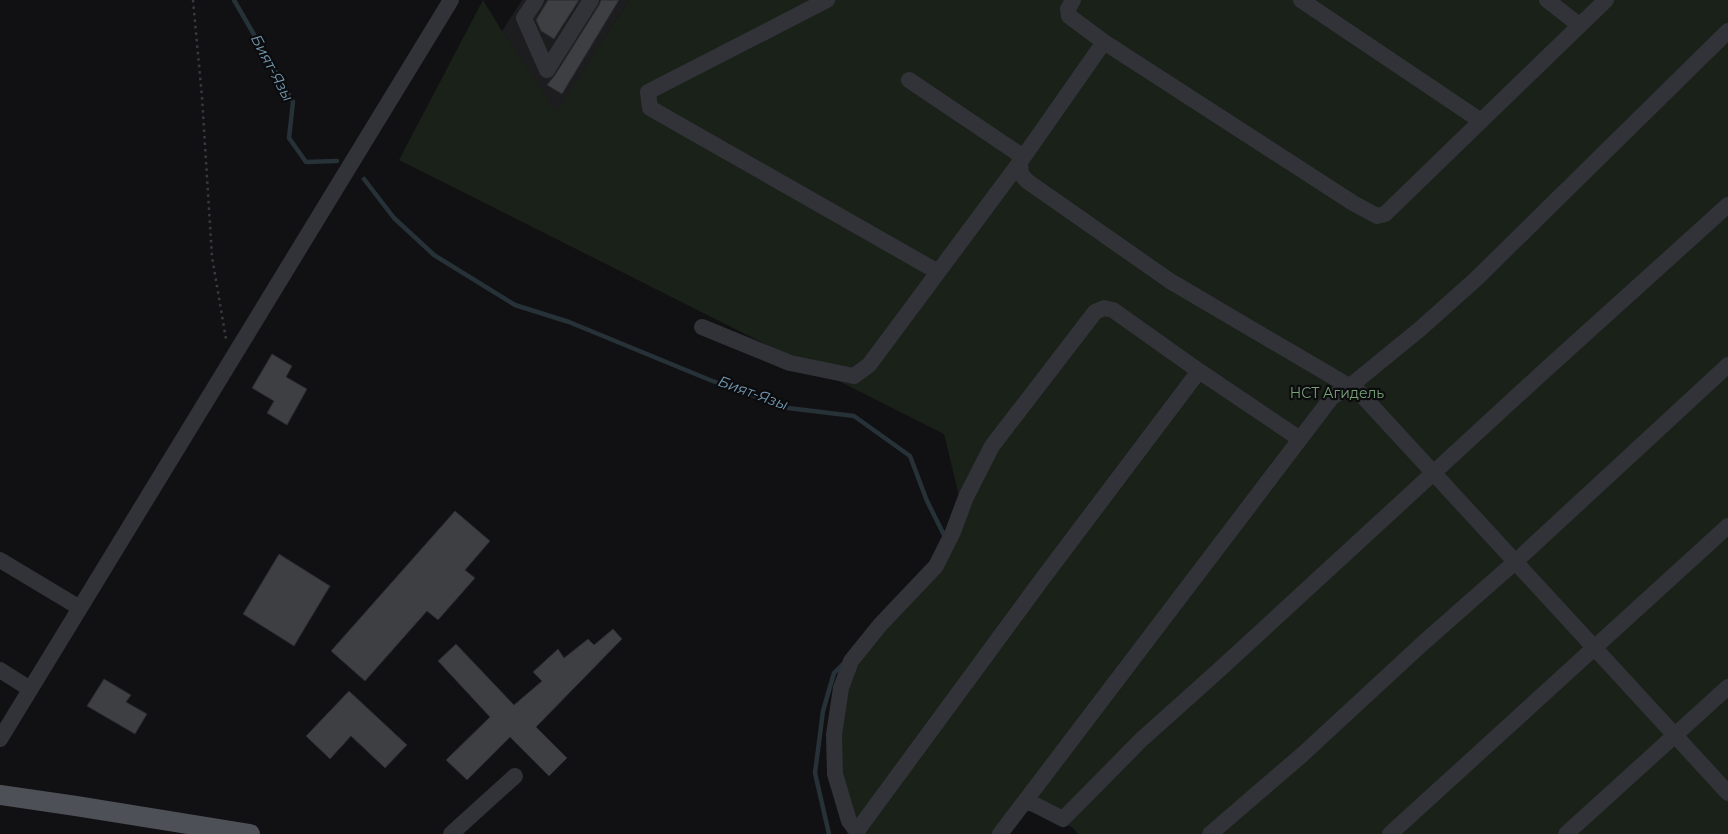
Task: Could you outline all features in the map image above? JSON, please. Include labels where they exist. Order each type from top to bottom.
[{"type":"main road","points":[[0,795],[250,834]]},
{"type":"street","points":[[0,739],[451,0]]},
{"type":"street","points":[[536,0],[524,18],[547,70],[591,0]]},
{"type":"street","points":[[827,0],[648,92],[650,108],[938,272]]},
{"type":"street","points":[[1073,0],[1068,9],[1069,16],[1104,42],[1353,203],[1378,216],[1385,214],[1606,0]]},
{"type":"street","points":[[1301,0],[1481,121]]},
{"type":"street","points":[[1548,0],[1579,26]]},
{"type":"street","points":[[1000,834],[1332,397],[1349,387],[1476,280],[1728,32]]},
{"type":"street","points":[[702,327],[790,363],[854,376],[869,365],[1020,162],[1104,42]]},
{"type":"street","points":[[909,80],[1019,154],[1021,174],[1027,181],[1170,281],[1359,392],[1728,793]]},
{"type":"street","points":[[1026,800],[1063,819],[1142,739],[1728,205]]},
{"type":"street","points":[[1199,371],[1043,578],[857,832],[849,821],[835,774],[834,735],[841,688],[851,661],[880,625],[936,566],[966,497],[992,446],[1095,312],[1104,308],[1113,310],[1300,439]]},
{"type":"street","points":[[1210,834],[1303,754],[1422,644],[1516,562],[1728,365]]},
{"type":"street","points":[[1390,834],[1728,526]]},
{"type":"street","points":[[0,560],[80,608]]},
{"type":"street","points":[[0,670],[30,689]]},
{"type":"street","points":[[1566,834],[1728,687]]},
{"type":"street","points":[[451,834],[515,776]]},
{"type":"path","points":[[193,0],[202,97],[212,257],[230,362]]},
{"type":"shaded area","points":[[522,0],[629,0],[557,113],[502,31]]},
{"type":"green space","name":"НСТ Агидель","points":[[483,0],[557,112],[629,0],[1728,0],[1728,834],[1078,834],[1072,827],[1023,809],[1006,834],[847,834],[836,761],[848,676],[945,550],[959,496],[944,434],[399,160]]},
{"type":"building","points":[[548,0],[579,0],[554,39],[541,31],[536,20]]},
{"type":"building","points":[[601,0],[619,0],[562,94],[547,85]]},
{"type":"building","points":[[272,354],[292,366],[286,377],[307,389],[287,425],[267,413],[274,401],[252,388]]},
{"type":"building","points":[[455,511],[490,541],[465,570],[475,578],[438,620],[427,611],[365,681],[331,651]]},
{"type":"building","points":[[279,554],[330,586],[294,646],[243,614]]},
{"type":"building","points":[[613,629],[622,639],[536,727],[567,758],[549,776],[510,737],[467,780],[446,760],[490,717],[438,661],[456,644],[514,705],[542,681],[533,672],[558,649],[564,658],[588,639],[594,645]]},
{"type":"building","points":[[104,679],[131,695],[126,702],[147,714],[135,734],[87,706]]},
{"type":"building","points":[[349,691],[407,745],[385,768],[351,736],[330,759],[306,736]]},
{"type":"waterway","name":"Бият-Язы","points":[[234,0],[293,102],[289,138],[306,162],[337,161]]},
{"type":"waterway","name":"Бият-Язы","points":[[364,179],[394,218],[434,255],[515,305],[569,322],[710,380],[788,408],[854,416],[910,456],[927,501],[945,537]]},
{"type":"waterway","name":"Бият-Язы","points":[[829,834],[815,773],[823,711],[834,673],[844,663]]}]
